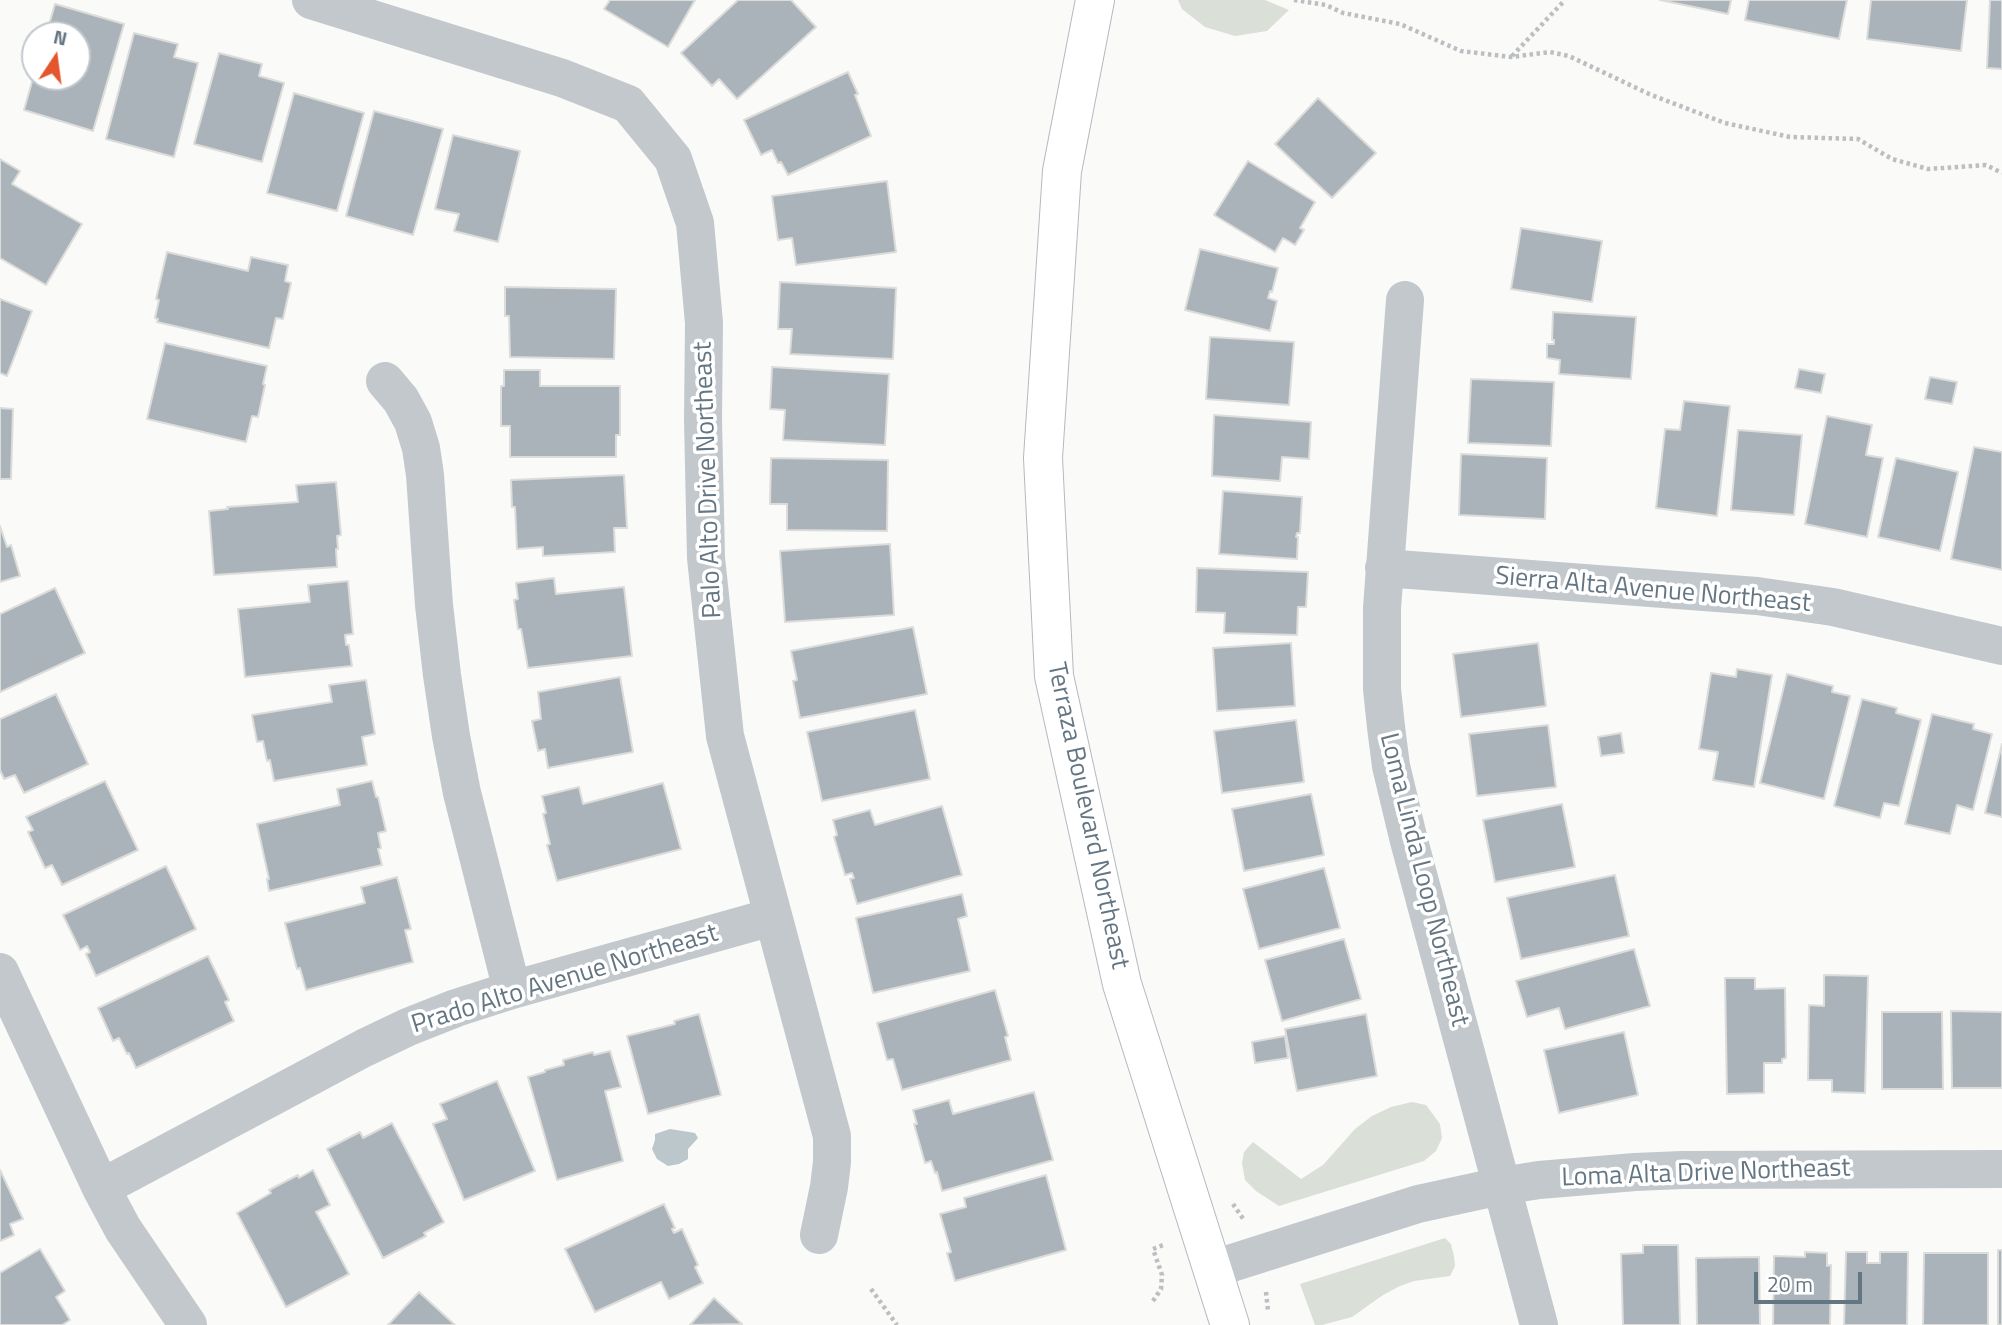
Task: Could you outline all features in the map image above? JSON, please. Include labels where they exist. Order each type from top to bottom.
[{"type":"street","name":"Palo Alto Drive Northeast","points":[[312,0],[562,78],[628,104],[673,159],[695,223],[704,323],[706,558],[725,736],[832,1136],[829,1187],[819,1235]]},
{"type":"street","name":"Terraza Boulevard Northeast","points":[[1096,0],[1062,171],[1043,458],[1054,676],[1122,984],[1230,1325]]},
{"type":"street","name":"Loma Linda Loop Northeast","points":[[1405,300],[1384,568],[1381,646],[1382,689],[1391,766],[1539,1325]]},
{"type":"street","points":[[385,381],[401,400],[413,422],[421,448],[434,605],[451,736],[462,793],[512,990]]},
{"type":"street","name":"Sierra Alta Avenue Northeast","points":[[1384,568],[1757,596],[1833,607],[2002,646]]},
{"type":"street","name":"Prado Alto Avenue Northeast","points":[[101,1188],[364,1048],[456,1007],[772,917]]},
{"type":"street","points":[[0,972],[101,1188],[123,1229],[188,1325]]},
{"type":"street","name":"Loma Alta Drive Northeast","points":[[1213,1269],[1419,1204],[1501,1186],[1589,1175],[1670,1170],[2002,1169]]},
{"type":"path","points":[[1294,0],[1326,5],[1343,13],[1400,24],[1461,51],[1511,57],[1550,52],[1569,56],[1649,94],[1725,123],[1790,137],[1858,139],[1892,159],[1928,169],[1986,165],[2002,173]]},
{"type":"path","points":[[1511,57],[1565,0]]},
{"type":"path","points":[[871,1289],[897,1325]]},
{"type":"shaded area","points":[[1178,0],[1265,0],[1289,10],[1267,31],[1235,36],[1205,27],[1182,9]]},
{"type":"shaded area","points":[[1412,1102],[1426,1105],[1440,1124],[1442,1138],[1436,1151],[1424,1161],[1279,1206],[1245,1180],[1242,1163],[1244,1152],[1253,1142],[1301,1179],[1323,1165],[1355,1129],[1372,1116],[1391,1107]]},
{"type":"shaded area","points":[[670,1129],[695,1133],[698,1138],[688,1149],[688,1159],[668,1166],[657,1159],[652,1149],[655,1134]]},
{"type":"shaded area","points":[[1445,1238],[1451,1244],[1454,1256],[1455,1266],[1450,1276],[1414,1281],[1400,1286],[1352,1317],[1315,1325],[1300,1284]]},
{"type":"building","points":[[610,0],[695,0],[668,47],[604,9]]},
{"type":"building","points":[[738,0],[791,0],[816,27],[737,99],[719,79],[712,86],[681,53]]},
{"type":"building","points":[[1660,0],[1731,0],[1728,14]]},
{"type":"building","points":[[1749,0],[1847,0],[1839,39],[1745,20]]},
{"type":"building","points":[[1871,0],[1967,0],[1961,51],[1867,39]]},
{"type":"building","points":[[1990,0],[2002,0],[2002,69],[1987,68]]},
{"type":"building","points":[[55,4],[124,24],[93,131],[24,110],[29,91],[91,91],[91,21],[50,21]]},
{"type":"building","points":[[134,33],[178,44],[174,57],[198,63],[174,157],[106,139]]},
{"type":"building","points":[[219,53],[262,64],[259,76],[284,83],[262,162],[194,144]]},
{"type":"building","points":[[848,72],[871,136],[788,175],[772,150],[761,155],[744,120]]},
{"type":"building","points":[[294,93],[364,113],[337,211],[267,193]]},
{"type":"building","points":[[1318,98],[1376,153],[1332,198],[1275,144]]},
{"type":"building","points":[[374,111],[443,129],[413,235],[346,216]]},
{"type":"building","points":[[453,135],[520,151],[498,242],[454,231],[459,214],[435,209]]},
{"type":"building","points":[[0,159],[20,171],[12,184],[82,224],[46,285],[0,258]]},
{"type":"building","points":[[1248,161],[1315,202],[1300,228],[1304,230],[1295,245],[1283,238],[1275,252],[1214,215]]},
{"type":"building","points":[[887,181],[896,252],[796,265],[792,238],[778,240],[772,196]]},
{"type":"building","points":[[1521,228],[1602,241],[1592,302],[1511,289]]},
{"type":"building","points":[[1200,249],[1278,268],[1268,298],[1277,301],[1270,331],[1185,310]]},
{"type":"building","points":[[167,252],[248,271],[251,257],[288,265],[285,281],[291,283],[283,319],[276,318],[269,348],[157,322],[158,319],[155,318],[159,300],[156,299]]},
{"type":"building","points":[[780,282],[896,288],[893,359],[790,354],[792,329],[778,329]]},
{"type":"building","points":[[505,287],[616,289],[614,359],[510,357]]},
{"type":"building","points":[[0,299],[32,311],[7,376],[0,373]]},
{"type":"building","points":[[1553,312],[1636,317],[1631,379],[1559,374],[1560,360],[1547,358],[1547,344],[1554,344]]},
{"type":"building","points":[[1210,337],[1294,342],[1289,405],[1206,399]]},
{"type":"building","points":[[165,343],[267,366],[258,417],[252,416],[246,442],[147,419]]},
{"type":"building","points":[[772,367],[889,374],[885,445],[783,440],[785,410],[770,409]]},
{"type":"building","points":[[1799,369],[1825,374],[1821,393],[1795,388]]},
{"type":"building","points":[[504,370],[540,370],[540,386],[620,386],[620,435],[616,435],[616,457],[510,457],[510,426],[501,426],[501,386],[504,386]]},
{"type":"building","points":[[1930,377],[1957,382],[1952,404],[1925,399]]},
{"type":"building","points":[[1471,379],[1554,382],[1551,446],[1468,443]]},
{"type":"building","points":[[1684,401],[1730,406],[1717,516],[1656,508],[1665,429],[1680,430]]},
{"type":"building","points":[[0,408],[13,409],[11,479],[0,479]]},
{"type":"building","points":[[1214,415],[1311,422],[1309,459],[1282,457],[1280,481],[1212,476]]},
{"type":"building","points":[[1827,416],[1872,425],[1866,455],[1883,458],[1867,537],[1805,524]]},
{"type":"building","points":[[1738,430],[1802,435],[1794,515],[1731,510]]},
{"type":"building","points":[[1974,447],[2002,452],[2002,570],[1951,559]]},
{"type":"building","points":[[1461,454],[1547,458],[1545,519],[1459,515]]},
{"type":"building","points":[[771,458],[888,460],[887,531],[787,530],[787,504],[770,504]]},
{"type":"building","points":[[1896,458],[1958,472],[1940,551],[1878,537]]},
{"type":"building","points":[[624,475],[627,528],[614,528],[615,552],[543,556],[543,547],[517,549],[511,480]]},
{"type":"building","points":[[336,482],[341,535],[337,536],[337,567],[214,575],[209,511],[228,509],[227,507],[298,502],[296,485]]},
{"type":"building","points":[[1223,491],[1302,497],[1300,533],[1297,533],[1296,537],[1297,559],[1219,554]]},
{"type":"building","points":[[0,526],[7,547],[11,545],[20,576],[0,582]]},
{"type":"building","points":[[890,544],[894,615],[785,622],[780,551]]},
{"type":"building","points":[[1197,568],[1308,572],[1306,607],[1298,607],[1297,635],[1224,633],[1225,613],[1196,612]]},
{"type":"building","points":[[554,578],[556,594],[624,587],[632,656],[528,668],[521,629],[518,629],[514,600],[518,599],[516,583]]},
{"type":"building","points":[[348,581],[353,634],[345,635],[352,666],[245,677],[238,609],[310,602],[308,585]]},
{"type":"building","points":[[55,588],[85,653],[0,692],[0,614]]},
{"type":"building","points":[[913,627],[927,694],[800,718],[791,651]]},
{"type":"building","points":[[1291,643],[1295,706],[1217,711],[1213,648]]},
{"type":"building","points":[[1538,643],[1546,706],[1461,717],[1453,654]]},
{"type":"building","points":[[1737,669],[1772,675],[1754,787],[1713,780],[1718,752],[1699,749],[1711,673],[1736,677]]},
{"type":"building","points":[[1787,674],[1833,686],[1832,692],[1850,696],[1824,799],[1760,783]]},
{"type":"building","points":[[620,677],[633,752],[548,768],[545,749],[538,751],[532,721],[541,719],[538,692]]},
{"type":"building","points":[[366,680],[375,734],[362,737],[367,765],[274,781],[263,741],[257,742],[252,715],[332,702],[329,685]]},
{"type":"building","points":[[56,694],[88,764],[24,793],[15,775],[4,779],[0,770],[0,719]]},
{"type":"building","points":[[1862,699],[1897,708],[1896,713],[1921,720],[1899,806],[1884,803],[1880,818],[1834,806]]},
{"type":"building","points":[[915,710],[930,779],[822,801],[807,732]]},
{"type":"building","points":[[1932,714],[1974,724],[1973,729],[1992,734],[1973,810],[1957,805],[1950,834],[1905,824]]},
{"type":"building","points":[[1296,720],[1304,782],[1222,793],[1214,731]]},
{"type":"building","points":[[1548,725],[1556,787],[1477,796],[1469,734]]},
{"type":"building","points":[[1621,733],[1624,753],[1601,756],[1598,737]]},
{"type":"building","points":[[2002,744],[2002,817],[1985,813]]},
{"type":"building","points":[[105,781],[138,850],[62,885],[52,865],[45,868],[28,832],[33,830],[26,817]]},
{"type":"building","points":[[372,781],[386,831],[378,833],[382,865],[269,891],[269,879],[257,824],[340,805],[337,789]]},
{"type":"building","points":[[663,783],[681,849],[557,881],[547,845],[550,844],[542,796],[579,787],[583,804]]},
{"type":"building","points":[[1311,794],[1324,855],[1244,871],[1232,809]]},
{"type":"building","points":[[1562,804],[1575,867],[1495,882],[1483,820]]},
{"type":"building","points":[[942,806],[962,875],[857,904],[850,879],[854,878],[852,873],[845,875],[834,837],[837,835],[833,820],[870,810],[875,825]]},
{"type":"building","points":[[166,866],[196,929],[96,976],[86,954],[90,952],[87,946],[80,950],[63,915]]},
{"type":"building","points":[[1324,868],[1340,928],[1259,949],[1243,889]]},
{"type":"building","points":[[1615,875],[1629,936],[1521,959],[1507,898]]},
{"type":"building","points":[[397,877],[411,929],[405,930],[413,962],[306,990],[300,968],[297,969],[285,923],[365,903],[361,887]]},
{"type":"building","points":[[962,894],[967,916],[958,919],[970,971],[873,993],[856,918]]},
{"type":"building","points":[[1344,939],[1361,999],[1282,1021],[1265,960]]},
{"type":"building","points":[[1634,949],[1650,1006],[1565,1029],[1559,1008],[1527,1017],[1516,981]]},
{"type":"building","points":[[208,956],[229,1000],[225,1002],[234,1021],[136,1068],[119,1038],[113,1041],[98,1008]]},
{"type":"building","points":[[1824,975],[1868,976],[1865,1093],[1832,1092],[1832,1080],[1808,1080],[1809,1005],[1824,1006]]},
{"type":"building","points":[[1725,978],[1755,978],[1755,989],[1785,988],[1786,1058],[1782,1059],[1782,1063],[1764,1063],[1764,1093],[1727,1094]]},
{"type":"building","points":[[995,990],[1008,1036],[1005,1037],[1011,1060],[902,1090],[893,1059],[887,1060],[877,1023]]},
{"type":"building","points":[[1951,1011],[2002,1012],[2002,1088],[1952,1088]]},
{"type":"building","points":[[1882,1012],[1942,1012],[1943,1089],[1882,1089]]},
{"type":"building","points":[[699,1014],[721,1095],[648,1114],[627,1036],[675,1024],[674,1021]]},
{"type":"building","points":[[1366,1014],[1377,1076],[1297,1091],[1285,1029]]},
{"type":"building","points":[[1624,1032],[1638,1095],[1559,1113],[1544,1050]]},
{"type":"building","points":[[1285,1036],[1288,1058],[1255,1063],[1252,1042]]},
{"type":"building","points":[[610,1051],[621,1087],[605,1091],[623,1161],[557,1180],[528,1077],[564,1065],[563,1060],[593,1052],[594,1055]]},
{"type":"building","points":[[497,1081],[535,1171],[464,1200],[433,1124],[447,1119],[440,1104]]},
{"type":"building","points":[[1034,1092],[1053,1160],[942,1191],[931,1161],[925,1163],[914,1124],[917,1124],[913,1110],[949,1100],[953,1114]]},
{"type":"building","points":[[392,1123],[444,1222],[424,1233],[426,1236],[383,1258],[327,1149],[360,1132],[363,1138]]},
{"type":"building","points":[[0,1170],[23,1219],[10,1224],[14,1235],[0,1241]]},
{"type":"building","points":[[313,1170],[330,1205],[316,1212],[349,1274],[286,1307],[237,1213],[271,1193],[269,1190]]},
{"type":"building","points":[[1046,1175],[1066,1250],[955,1281],[947,1253],[951,1252],[940,1214],[966,1207],[964,1198]]},
{"type":"building","points":[[664,1204],[675,1228],[672,1229],[674,1233],[682,1229],[703,1283],[669,1299],[661,1282],[595,1312],[565,1249]]},
{"type":"building","points":[[1643,1245],[1678,1245],[1680,1325],[1623,1325],[1621,1254],[1643,1253]]},
{"type":"building","points":[[40,1249],[65,1291],[56,1297],[70,1320],[62,1325],[0,1325],[0,1273]]},
{"type":"building","points":[[1998,1250],[2002,1250],[2002,1325],[1998,1325]]},
{"type":"building","points":[[1805,1252],[1827,1253],[1827,1266],[1831,1265],[1830,1325],[1773,1325],[1774,1256],[1805,1257]]},
{"type":"building","points":[[1846,1252],[1867,1252],[1867,1263],[1880,1263],[1880,1252],[1908,1252],[1907,1325],[1844,1325]]},
{"type":"building","points":[[1924,1253],[1988,1253],[1988,1325],[1923,1325]]},
{"type":"building","points":[[1759,1257],[1760,1325],[1697,1325],[1696,1258]]},
{"type":"building","points":[[419,1292],[455,1325],[388,1325]]},
{"type":"building","points":[[714,1298],[742,1324],[690,1325]]}]
